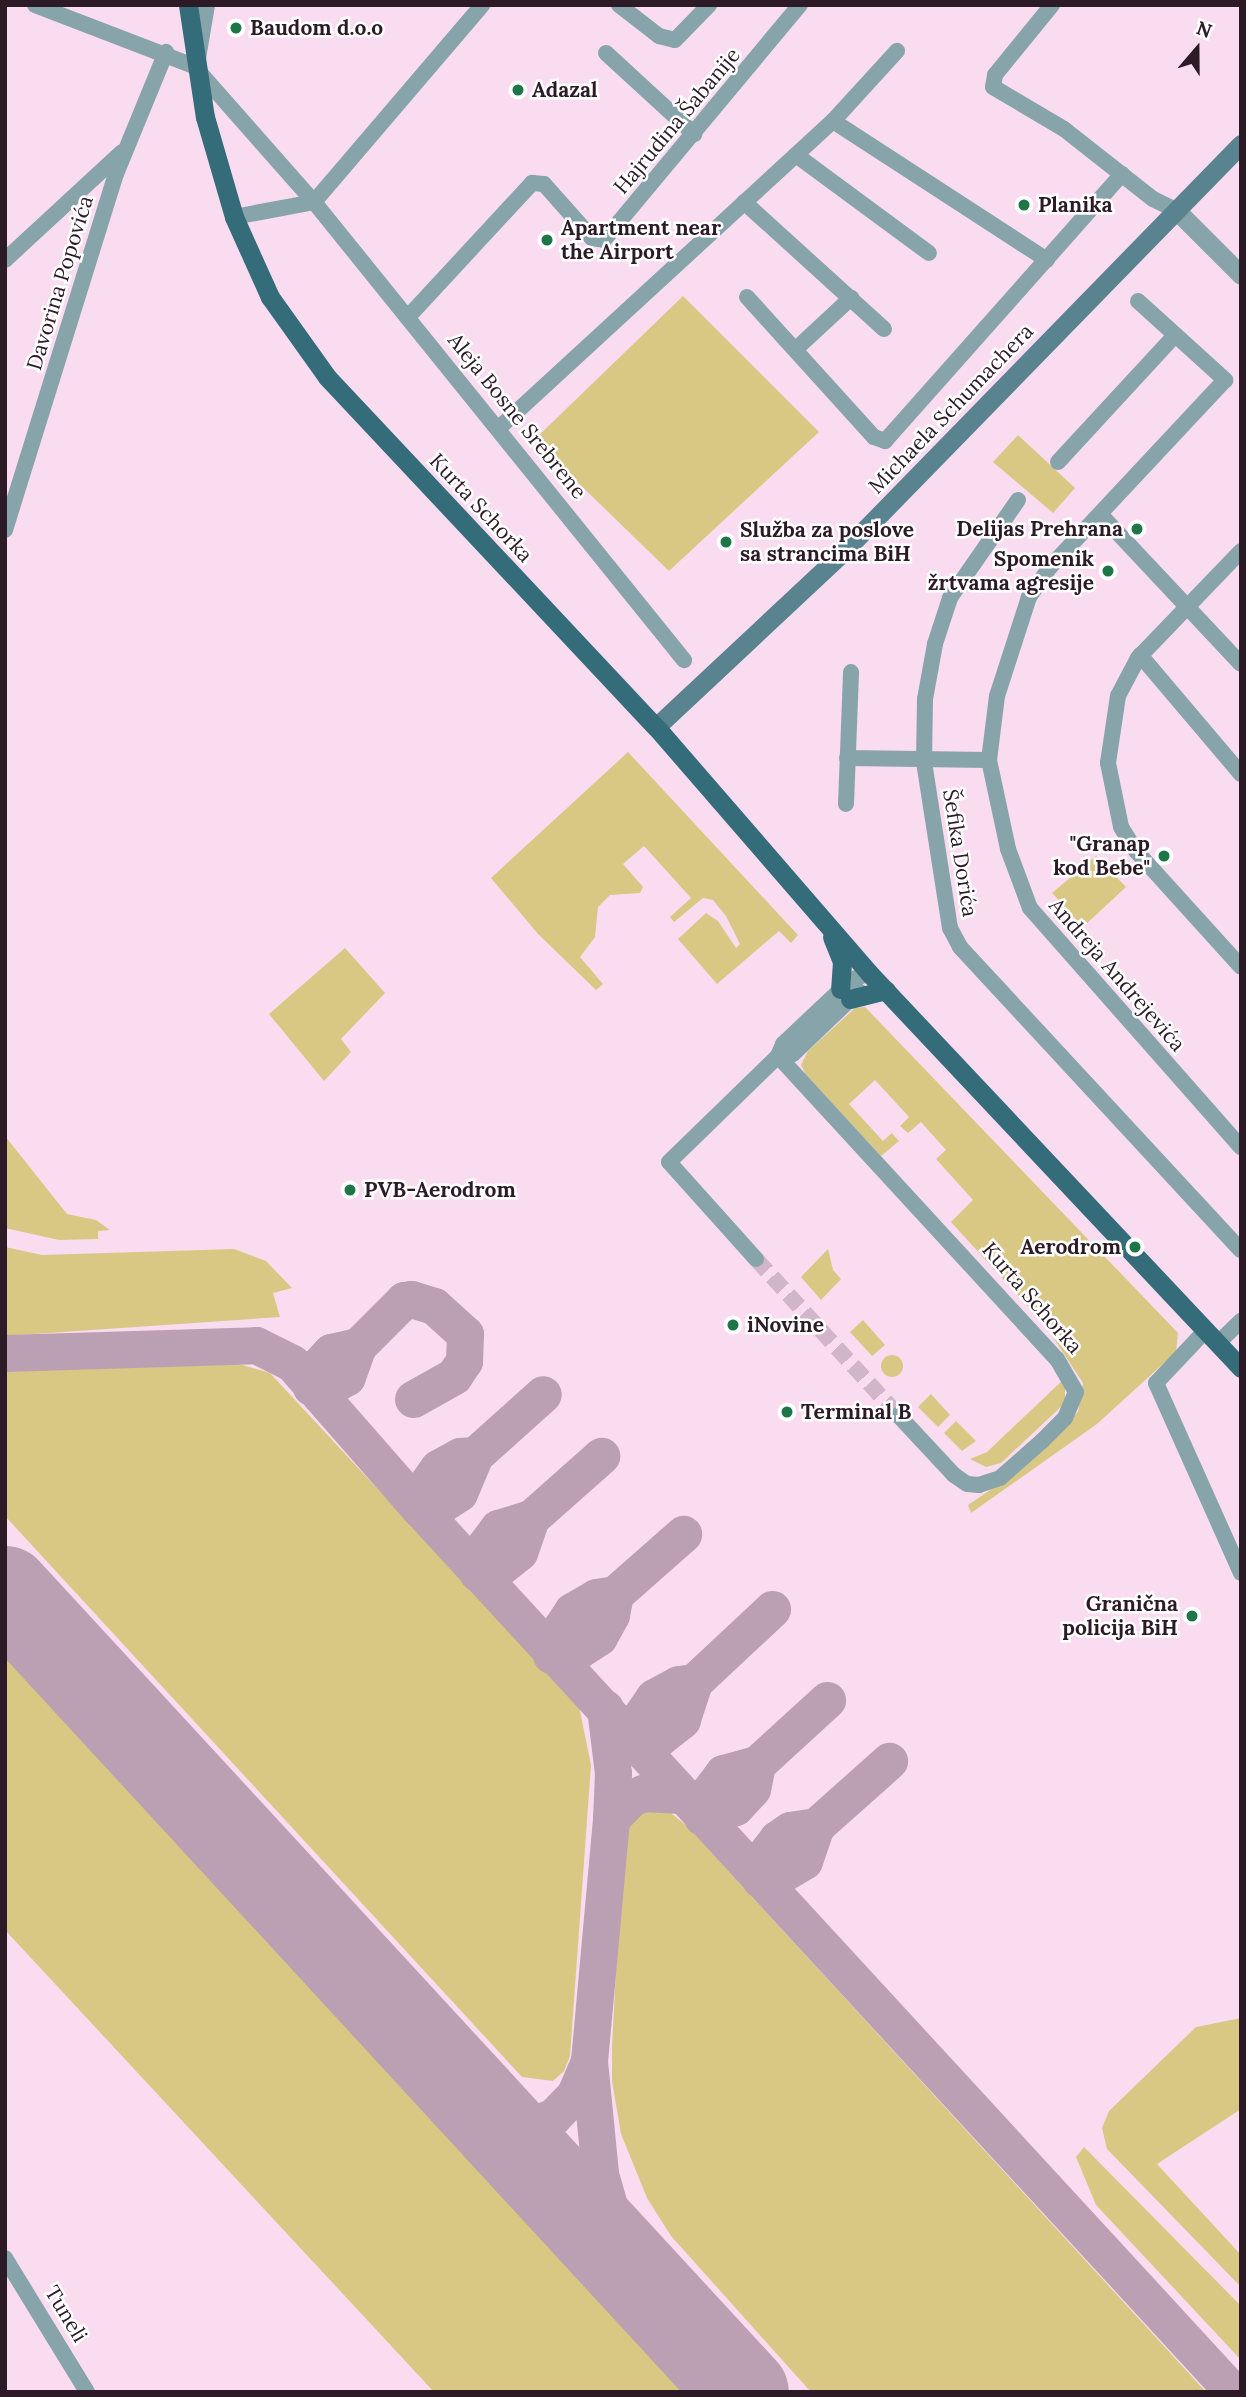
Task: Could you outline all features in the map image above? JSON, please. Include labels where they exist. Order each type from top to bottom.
[{"type":"main road","name":"Kurta Schorka","points":[[188,5],[194,66],[234,217],[270,297],[327,377],[656,727],[869,973],[1241,1368]]},
{"type":"main road","name":"Michaela Schumachera","points":[[656,727],[840,555],[1241,144]]},
{"type":"main road","points":[[828,926],[842,962],[845,994],[886,990]]},
{"type":"street","points":[[35,5],[166,52],[194,66],[205,5]]},
{"type":"street","points":[[234,217],[314,202],[482,5]]},
{"type":"street","points":[[619,5],[659,36],[675,40],[709,5]]},
{"type":"street","name":"Hajrudina Šabanije","points":[[408,317],[532,184],[544,184],[592,238],[601,241],[694,134],[800,5]]},
{"type":"street","points":[[1052,5],[995,75],[993,87],[1064,130],[1153,199],[1176,210],[1241,275]]},
{"type":"street","points":[[499,428],[833,121],[897,51]]},
{"type":"street","name":"Davorina Popovića","points":[[5,530],[124,151],[166,52]]},
{"type":"street","points":[[606,53],[694,134]]},
{"type":"street","name":"Aleja Bosne Srebrene","points":[[194,66],[314,202],[684,660]]},
{"type":"street","points":[[833,121],[1047,260]]},
{"type":"street","points":[[5,260],[124,151]]},
{"type":"street","points":[[796,155],[929,253]]},
{"type":"street","points":[[747,297],[797,348],[874,438],[885,441],[1122,174]]},
{"type":"street","points":[[744,202],[884,329]]},
{"type":"street","points":[[797,348],[851,298]]},
{"type":"street","name":"Andreja Andrejevića","points":[[1138,301],[1225,380],[1050,567],[1029,597],[1011,642],[997,696],[989,760],[1009,849],[1030,908],[1241,1147]]},
{"type":"street","points":[[1058,462],[1175,335]]},
{"type":"street","name":"Šefika Dorića","points":[[1018,500],[975,558],[942,620],[926,699],[924,762],[950,928],[960,947],[1241,1250]]},
{"type":"street","points":[[1101,515],[1188,603],[1241,664]]},
{"type":"street","points":[[1241,551],[1188,603],[1139,657],[1118,696],[1108,744],[1121,827],[1136,851],[1241,967]]},
{"type":"street","points":[[1139,657],[1241,774]]},
{"type":"street","points":[[846,804],[851,672]]},
{"type":"street","points":[[847,758],[924,762],[989,760]]},
{"type":"street","points":[[756,1259],[669,1162],[778,1056],[793,1054],[845,994],[869,973]]},
{"type":"street","name":"Kurta Schorka","points":[[778,1056],[1057,1359],[1073,1384],[1074,1403],[1042,1441],[1000,1478],[979,1485],[967,1484],[898,1415]]},
{"type":"street","points":[[1241,1321],[1212,1337],[1156,1383],[1241,1573]]},
{"type":"street","name":"Tuneli","points":[[5,2258],[87,2392]]},
{"type":"shaded area","points":[[683,296],[819,432],[669,571],[534,440]]},
{"type":"shaded area","points":[[1018,435],[1075,488],[1053,513],[993,462]]},
{"type":"shaded area","points":[[628,752],[798,935],[791,943],[779,931],[717,984],[678,939],[706,913],[718,921],[736,948],[740,944],[726,916],[713,900],[703,898],[674,922],[670,917],[691,898],[644,846],[623,864],[643,887],[640,893],[610,895],[598,907],[595,937],[580,957],[603,984],[596,990],[538,934],[491,878]]},
{"type":"shaded area","points":[[1096,856],[1126,887],[1083,927],[1052,893]]},
{"type":"shaded area","points":[[345,948],[385,993],[341,1039],[351,1052],[324,1081],[269,1014]]},
{"type":"shaded area","points":[[865,1007],[1178,1333],[1176,1352],[1097,1424],[971,1513],[968,1505],[1024,1467],[1078,1412],[1083,1383],[1045,1325],[951,1222],[973,1200],[936,1159],[946,1150],[921,1122],[908,1133],[900,1126],[909,1117],[875,1080],[849,1104],[883,1141],[892,1133],[899,1141],[881,1156],[806,1075],[801,1065],[808,1051],[855,1008]]},
{"type":"shaded area","points":[[5,1136],[67,1214],[96,1220],[110,1230],[98,1231],[98,1239],[59,1240],[5,1228]]},
{"type":"shaded area","points":[[5,1247],[42,1255],[234,1249],[266,1261],[292,1288],[273,1293],[280,1317],[5,1336]]},
{"type":"shaded area","points":[[828,1249],[833,1270],[841,1279],[821,1300],[801,1277]]},
{"type":"shaded area","points":[[863,1320],[885,1345],[872,1356],[850,1332]]},
{"type":"shaded area","points":[[892,1355],[902,1362],[903,1366],[896,1376],[892,1377],[882,1370],[881,1366],[888,1356]]},
{"type":"shaded area","points":[[232,1362],[270,1373],[579,1706],[591,1765],[570,2056],[564,2071],[553,2081],[522,2077],[5,1516],[5,1370]]},
{"type":"shaded area","points":[[1065,1378],[1065,1403],[1001,1463],[986,1467],[970,1459],[987,1452]]},
{"type":"shaded area","points":[[931,1394],[950,1415],[938,1427],[918,1407]]},
{"type":"shaded area","points":[[956,1421],[976,1441],[962,1451],[944,1433]]},
{"type":"shaded area","points":[[5,1646],[254,1914],[690,2392],[434,2392],[5,1930]]},
{"type":"shaded area","points":[[648,1807],[671,1813],[689,1828],[1206,2392],[811,2392],[671,2236],[647,2198],[621,2134],[612,2081],[612,2047],[623,1835],[630,1819]]},
{"type":"shaded area","points":[[1241,2018],[1241,2109],[1157,2164],[1241,2255],[1241,2287],[1107,2149],[1102,2128],[1109,2111],[1196,2027]]},
{"type":"shaded area","points":[[1084,2147],[1241,2306],[1241,2360],[1096,2205],[1076,2157]]},
{"type":"taxiway","points":[[358,1346],[404,1300],[411,1299],[434,1306],[465,1334],[464,1361],[454,1376],[413,1399]]},
{"type":"taxiway","points":[[5,1353],[256,1345],[292,1363],[420,1509],[1233,2392]]},
{"type":"taxiway","points":[[358,1346],[347,1377],[329,1387],[311,1387],[314,1370],[331,1352],[358,1346]]},
{"type":"taxiway","points":[[475,1455],[543,1394]]},
{"type":"taxiway","points":[[475,1455],[459,1493],[436,1508],[420,1509],[421,1492],[438,1468],[460,1456],[475,1455]]},
{"type":"taxiway","points":[[531,1518],[519,1552],[499,1568],[478,1573],[483,1548],[498,1528],[531,1518],[601,1456]]},
{"type":"taxiway","points":[[615,1594],[683,1534]]},
{"type":"taxiway","points":[[615,1594],[611,1615],[599,1637],[579,1650],[551,1655],[558,1632],[572,1611],[596,1597],[615,1594]]},
{"type":"taxiway","points":[[694,1682],[772,1609]]},
{"type":"taxiway","points":[[694,1682],[682,1720],[659,1738],[636,1743],[640,1717],[654,1697],[678,1684],[694,1682]]},
{"type":"taxiway","points":[[757,1764],[827,1700]]},
{"type":"taxiway","points":[[605,1708],[613,1773],[611,1819]]},
{"type":"taxiway","points":[[816,1826],[889,1761]]},
{"type":"taxiway","points":[[757,1764],[752,1789],[735,1807],[702,1817],[708,1793],[723,1773],[757,1764]]},
{"type":"taxiway","points":[[589,2061],[611,1819],[630,1799],[643,1793],[682,1795]]},
{"type":"taxiway","points":[[816,1826],[804,1861],[777,1877],[760,1879],[768,1851],[777,1839],[790,1830],[816,1826]]},
{"type":"taxiway","points":[[458,2085],[498,2111],[539,2122],[553,2117],[575,2094],[589,2061],[600,2174],[610,2208],[670,2315]]},
{"type":"runway","points":[[5,1591],[743,2392]]},
{"type":"tunnel","points":[[756,1259],[898,1415]]},
{"type":"place","name":"Baudom d.o.o","points":[[236,28]]},
{"type":"place","name":"Adazal","points":[[518,90]]},
{"type":"place","name":"Planika","points":[[1024,205]]},
{"type":"place","name":"Apartment near the Airport","points":[[547,240]]},
{"type":"place","name":"Delijas Prehrana","points":[[1137,529]]},
{"type":"place","name":"Služba za poslove sa strancima BiH","points":[[726,542]]},
{"type":"place","name":"Spomenik žrtvama agresije","points":[[1108,571]]},
{"type":"place","name":"\"Granap kod Bebe\"","points":[[1164,856]]},
{"type":"place","name":"PVB-Aerodrom","points":[[350,1190]]},
{"type":"place","name":"Aerodrom","points":[[1135,1247]]},
{"type":"place","name":"iNovine","points":[[733,1325]]},
{"type":"place","name":"Terminal B","points":[[787,1412]]},
{"type":"place","name":"Granična policija BiH","points":[[1192,1616]]}]
